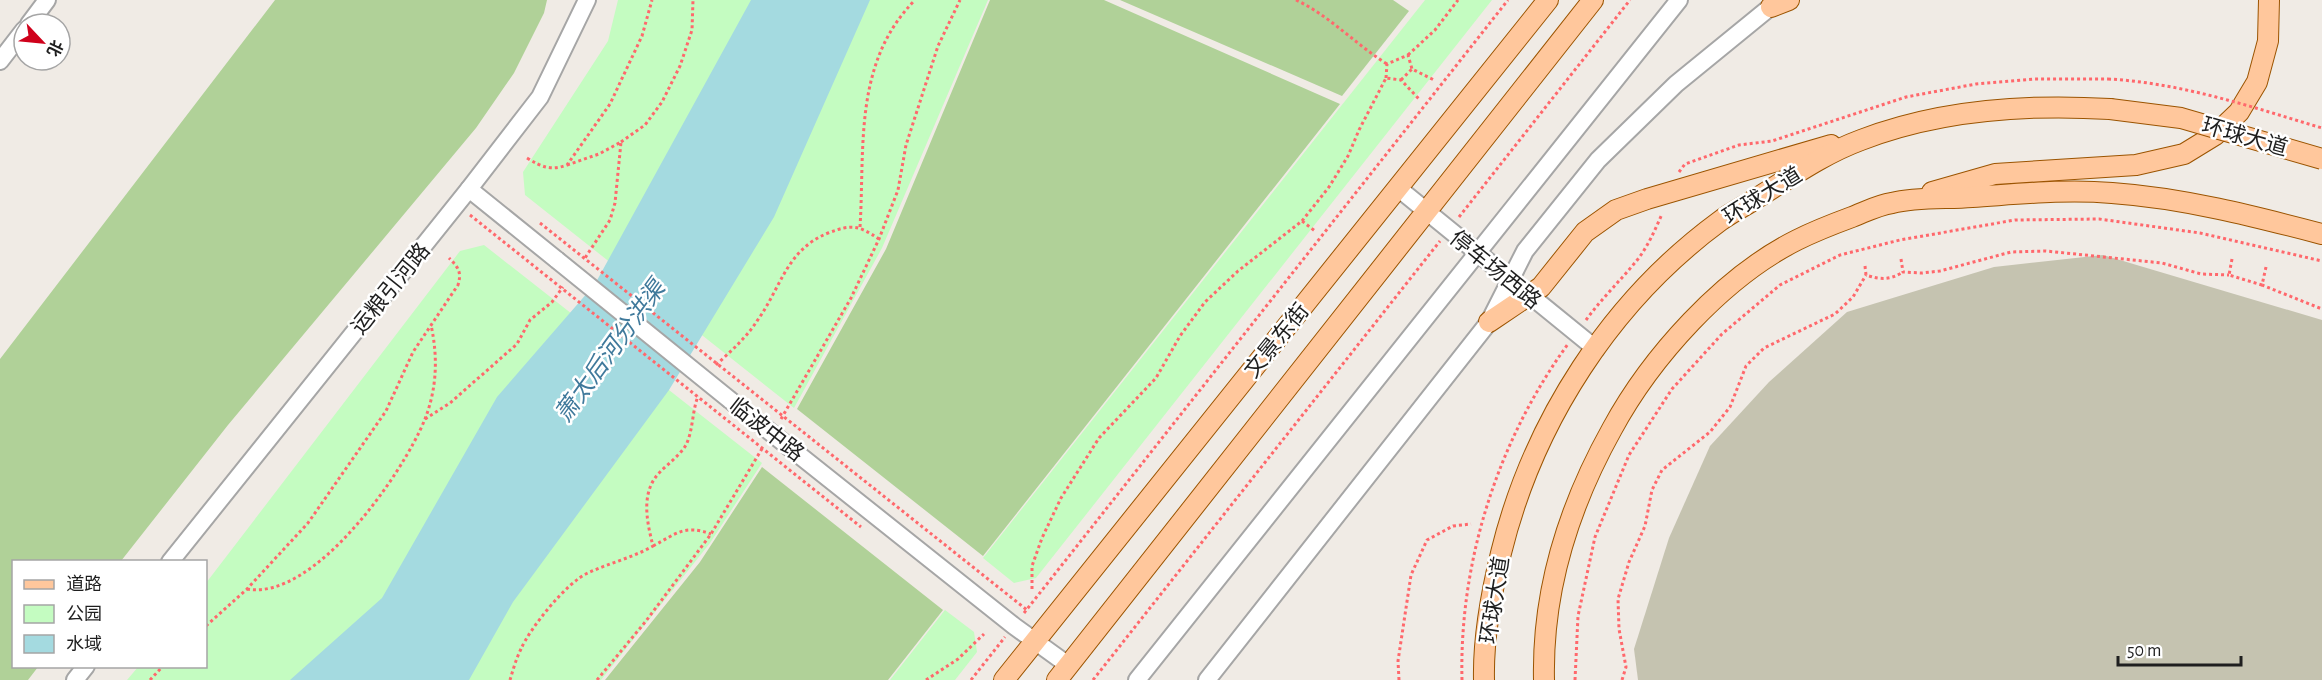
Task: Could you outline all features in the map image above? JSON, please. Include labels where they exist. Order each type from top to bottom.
[{"type":"main road","name":"文景东街","points":[[1004,680],[1548,0]]},
{"type":"main road","name":"文景东街","points":[[1062,673],[1593,0]]},
{"type":"main road","points":[[1544,680],[1549,605],[1564,538],[1588,474],[1620,414],[1639,385],[1683,330],[1765,259],[1796,240],[1827,226],[1892,203],[1995,174],[2136,165],[2184,154],[2215,135],[2239,112],[2257,82],[2268,41],[2269,0]]},
{"type":"main road","name":"环球大道","points":[[1484,680],[1487,628],[1493,584],[1512,511],[1525,474],[1544,433],[1562,400],[1631,302],[1660,272],[1722,219],[1837,149],[1903,127],[1985,112],[2066,106],[2181,118],[2322,159]]},
{"type":"main road","points":[[1489,322],[1541,287],[1585,232],[1616,210],[1820,147],[1863,139]]},
{"type":"main road","points":[[1892,203],[2071,191],[2112,193],[2167,199],[2322,234]]},
{"type":"street","name":"运粮引河路","points":[[171,560],[469,189],[540,97],[587,0]]},
{"type":"street","points":[[1137,680],[1679,0]]},
{"type":"street","points":[[1207,680],[1489,322],[1525,251],[1598,160],[1676,84],[1725,42],[1780,2]]},
{"type":"street","points":[[0,61],[12,46]]},
{"type":"street","name":"停车场西路","points":[[1398,188],[1596,349]]},
{"type":"street","name":"临波中路","points":[[469,189],[1034,642],[1062,673]]},
{"type":"street","points":[[75,680],[84,668]]},
{"type":"path","points":[[527,158],[543,167],[555,170],[567,165],[610,104],[642,36],[652,0]]},
{"type":"path","points":[[621,142],[645,125],[662,102],[680,66],[692,30],[693,0]]},
{"type":"path","points":[[860,227],[861,145],[871,75],[890,34],[915,0]]},
{"type":"path","points":[[597,680],[646,621],[711,534],[851,298],[879,239],[898,190],[906,145],[928,75],[938,46],[960,0]]},
{"type":"path","points":[[1296,0],[1332,22],[1368,53],[1387,64]]},
{"type":"path","points":[[1387,64],[1408,55],[1435,30],[1458,0]]},
{"type":"path","points":[[971,680],[1508,0]]},
{"type":"path","points":[[1093,680],[1630,0]]},
{"type":"path","points":[[1408,55],[1412,69],[1434,80]]},
{"type":"path","points":[[1032,589],[1032,566],[1042,538],[1061,498],[1099,438],[1156,378],[1180,336],[1205,302],[1239,271],[1302,221],[1329,187],[1348,156],[1386,78],[1387,64]]},
{"type":"path","points":[[1401,80],[1412,69]]},
{"type":"path","points":[[1386,78],[1401,80],[1419,99]]},
{"type":"path","points":[[1462,680],[1467,597],[1481,528],[1499,468],[1527,408],[1555,361],[1601,299],[1639,258],[1652,238],[1677,174],[1685,164],[1739,145],[1772,141],[1906,97],[1976,84],[2034,79],[2143,81],[2197,92],[2322,128]]},
{"type":"path","points":[[1575,680],[1578,615],[1595,537],[1629,455],[1672,389],[1722,334],[1780,285],[1840,255],[1900,240],[2015,220],[2099,219],[2200,233],[2322,261]]},
{"type":"path","points":[[1302,221],[1315,231]]},
{"type":"path","name":"临波中路","points":[[540,223],[1027,610]]},
{"type":"path","points":[[714,367],[736,347],[758,321],[784,272],[800,250],[818,237],[840,228],[860,227],[879,239]]},
{"type":"path","points":[[1866,276],[1892,279],[1903,272],[1940,271],[2011,252],[2046,251],[2162,263],[2201,274],[2229,276],[2262,285],[2322,309]]},
{"type":"path","points":[[207,625],[247,589],[308,523],[386,411],[413,352],[458,285],[461,275],[458,267],[448,258]]},
{"type":"path","points":[[1901,259],[1903,272]]},
{"type":"path","points":[[2229,276],[2232,260]]},
{"type":"path","points":[[1622,680],[1626,668],[1619,629],[1618,599],[1629,562],[1646,526],[1653,490],[1662,470],[1710,432],[1730,407],[1746,366],[1764,348],[1835,314],[1853,297],[1866,276],[1865,266]]},
{"type":"path","points":[[2262,285],[2266,267]]},
{"type":"path","points":[[247,589],[259,591],[289,581],[331,553],[358,524],[398,469],[425,419],[436,378],[436,349],[431,325]]},
{"type":"path","points":[[653,546],[646,521],[647,497],[655,477],[685,447],[692,430],[692,412],[700,388]]},
{"type":"path","points":[[1399,680],[1398,661],[1411,575],[1426,540],[1453,526],[1471,524]]},
{"type":"path","points":[[510,680],[521,648],[540,620],[562,594],[586,573],[638,554],[685,530],[696,528],[711,534]]},
{"type":"path","points":[[926,680],[958,659],[984,634]]},
{"type":"path","points":[[150,680],[161,668]]},
{"type":"shaded area","points":[[2103,255],[2322,320],[2322,680],[1638,680],[1634,649],[1669,538],[1710,446],[1769,382],[1847,312],[1994,267]]},
{"type":"green space","points":[[275,0],[547,0],[544,13],[514,73],[476,128],[228,425],[122,560],[12,560],[12,668],[37,668],[28,680],[0,680],[0,359]]},
{"type":"green space","points":[[618,0],[988,0],[882,248],[794,408],[525,195],[523,172],[608,41]]},
{"type":"green space","points":[[990,0],[1104,0],[1340,104],[983,556],[797,409],[886,249]]},
{"type":"green space","points":[[1120,0],[1393,0],[1409,11],[1342,96]]},
{"type":"green space","points":[[1425,0],[1492,0],[1036,578],[1014,583],[983,558]]},
{"type":"green space","points":[[484,245],[762,463],[710,543],[601,680],[127,680],[137,668],[207,668],[207,582],[460,251]]},
{"type":"green space","points":[[762,467],[943,610],[888,680],[605,680],[700,562]]},
{"type":"green space","points":[[945,610],[974,632],[977,652],[955,680],[890,680]]},
{"type":"water","name":"萧太后河分洪渠","points":[[751,0],[870,0],[774,217],[669,390],[513,602],[469,680],[290,680],[382,598],[497,397],[595,284]]}]
